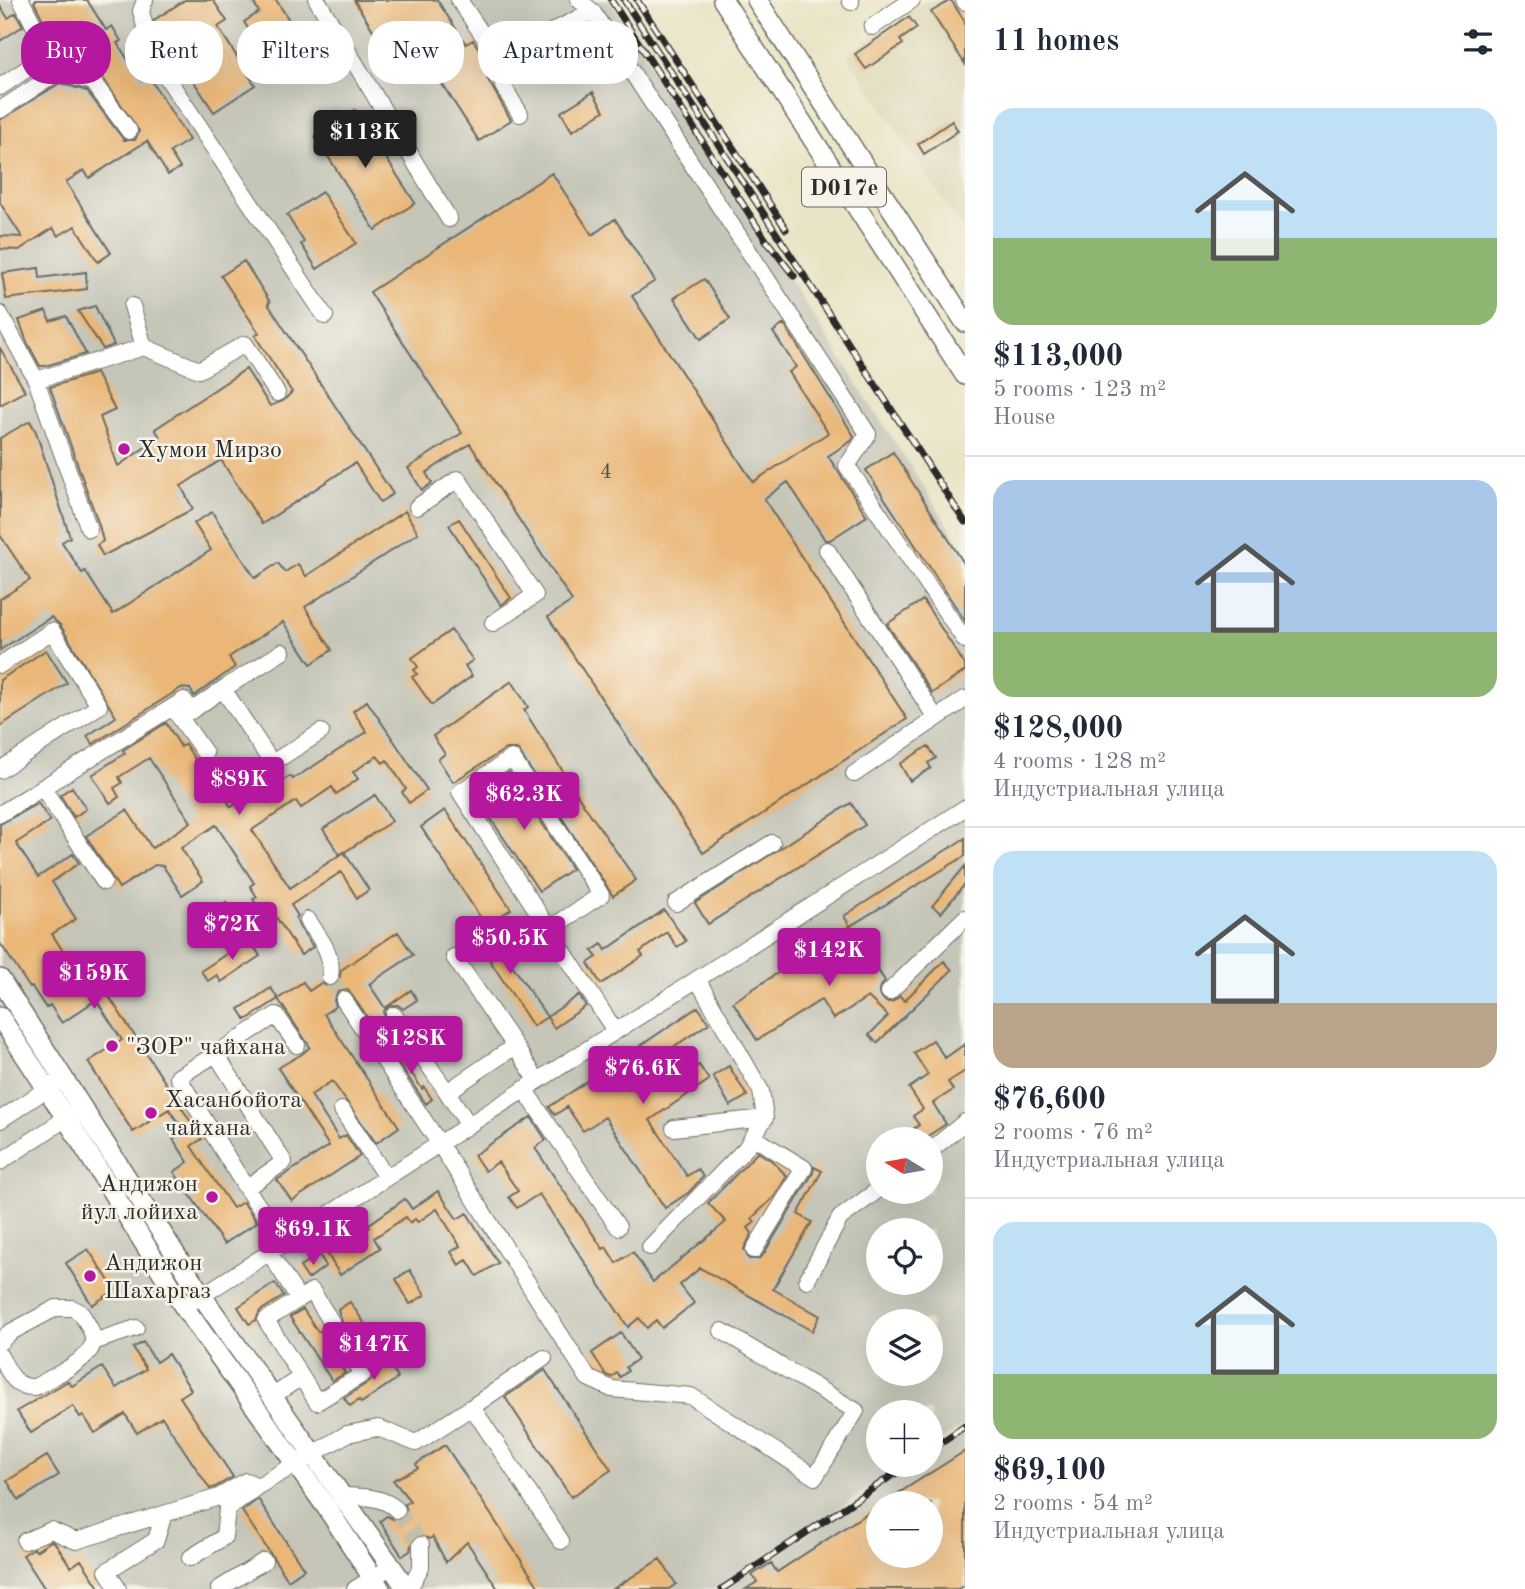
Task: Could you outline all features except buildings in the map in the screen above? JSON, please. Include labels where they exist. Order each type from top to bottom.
[{"type":"main road","name":"D017e","points":[[723,0],[965,375]]},
{"type":"main road","name":"D017e","points":[[757,0],[965,322]]},
{"type":"main road","points":[[0,979],[64,1077],[74,1112],[184,1307],[376,1584]]},
{"type":"main road","points":[[0,1017],[47,1089],[74,1112],[408,1589]]},
{"type":"street","points":[[0,87],[49,54],[21,0]]},
{"type":"street","points":[[145,0],[141,11],[152,55],[325,316]]},
{"type":"street","points":[[317,0],[449,219]]},
{"type":"street","points":[[459,0],[478,28]]},
{"type":"street","points":[[872,27],[912,0]]},
{"type":"street","points":[[560,21],[585,5],[867,434],[847,466],[965,640]]},
{"type":"street","points":[[0,110],[58,72],[93,82],[128,131]]},
{"type":"street","points":[[503,84],[520,114]]},
{"type":"street","points":[[132,306],[144,347]]},
{"type":"street","points":[[0,314],[36,380],[89,529]]},
{"type":"street","points":[[36,380],[144,347],[199,370],[245,344],[277,393]]},
{"type":"street","points":[[417,507],[458,479],[535,595],[493,623]]},
{"type":"street","points":[[827,550],[936,718]]},
{"type":"street","points":[[0,665],[52,631],[99,706],[0,770]]},
{"type":"street","points":[[0,814],[184,700],[191,711],[282,652]]},
{"type":"street","points":[[223,689],[272,763],[321,732]]},
{"type":"street","points":[[854,774],[965,699]]},
{"type":"street","points":[[173,708],[205,752]]},
{"type":"street","points":[[548,930],[601,895],[512,758],[460,792],[548,930],[615,1031]]},
{"type":"street","points":[[43,788],[104,882]]},
{"type":"street","points":[[184,1307],[965,808]]},
{"type":"street","points":[[676,903],[772,843]]},
{"type":"street","points":[[889,992],[965,918]]},
{"type":"street","points":[[308,920],[326,947],[332,963],[330,977]]},
{"type":"street","points":[[454,957],[515,1046],[531,1084],[618,1227]]},
{"type":"street","points":[[650,1247],[746,1148],[765,1118],[761,1091],[697,979]]},
{"type":"street","points":[[344,1000],[589,1378],[612,1389],[691,1396],[815,1477],[856,1411],[722,1331]]},
{"type":"street","points":[[284,1243],[246,1188],[178,1077],[276,1015],[297,1045]]},
{"type":"street","points":[[394,1015],[468,1124]]},
{"type":"street","points":[[447,1092],[515,1046]]},
{"type":"street","points":[[216,1054],[284,1162],[246,1188]]},
{"type":"street","points":[[0,1120],[64,1077]]},
{"type":"street","points":[[342,1110],[386,1177]]},
{"type":"street","points":[[0,1162],[74,1112]]},
{"type":"street","points":[[674,1128],[765,1118]]},
{"type":"street","points":[[943,1140],[965,1122]]},
{"type":"street","points":[[753,1137],[804,1168],[754,1250]]},
{"type":"street","points":[[807,1280],[840,1218],[866,1199]]},
{"type":"street","points":[[270,1252],[299,1299]]},
{"type":"street","points":[[332,1323],[312,1291],[266,1320],[317,1402],[363,1374],[342,1340]]},
{"type":"street","points":[[0,1356],[13,1380],[26,1387],[35,1387],[87,1356],[93,1342],[80,1312],[64,1307],[55,1308],[3,1332]]},
{"type":"street","points":[[93,1342],[136,1328]]},
{"type":"street","points":[[190,1558],[223,1537],[227,1509],[258,1486],[296,1466],[313,1452],[346,1434],[378,1428],[416,1443],[544,1358]]},
{"type":"street","points":[[273,1396],[301,1377]]},
{"type":"street","points":[[472,1407],[561,1541]]},
{"type":"street","points":[[25,1541],[51,1530],[76,1541],[219,1497],[246,1481],[258,1486]]},
{"type":"street","points":[[344,1496],[378,1499],[390,1503],[397,1510]]},
{"type":"street","points":[[118,1589],[107,1572],[156,1540],[164,1514]]},
{"type":"street","points":[[408,1589],[421,1567],[421,1545]]},
{"type":"street","points":[[219,1589],[264,1561]]},
{"type":"street","points":[[355,1589],[376,1584],[392,1566]]},
{"type":"shaded area","points":[[0,0],[609,0],[623,21],[478,21],[478,84],[638,84],[638,45],[965,551],[965,1425],[943,1440],[943,1400],[866,1400],[866,1477],[887,1477],[748,1569],[750,1572],[866,1495],[866,1568],[943,1568],[943,1491],[873,1491],[894,1477],[943,1477],[943,1444],[965,1430],[965,1589],[0,1589]]},
{"type":"shaded area","points":[[927,0],[956,0],[965,14],[965,232],[847,55]]},
{"type":"tunnel","points":[[330,977],[344,1000]]},
{"type":"tunnel","points":[[397,1510],[421,1545]]},
{"type":"railway","points":[[611,0],[766,240],[794,276]]},
{"type":"railway","points":[[624,0],[965,522]]},
{"type":"railway","points":[[637,0],[786,229]]},
{"type":"railway","points":[[943,1441],[965,1426]]},
{"type":"railway","points":[[722,1589],[890,1477]]},
{"type":"place","name":"Хумои Мирзо","points":[[124,449]]},
{"type":"place","name":"\"ЗОР\" чайхана","points":[[112,1046]]},
{"type":"place","name":"Хасанбойота чайхана","points":[[151,1113]]},
{"type":"place","name":"Андижон йул лойиха","points":[[212,1197]]},
{"type":"place","name":"Андижон Шахаргаз","points":[[90,1276]]}]
